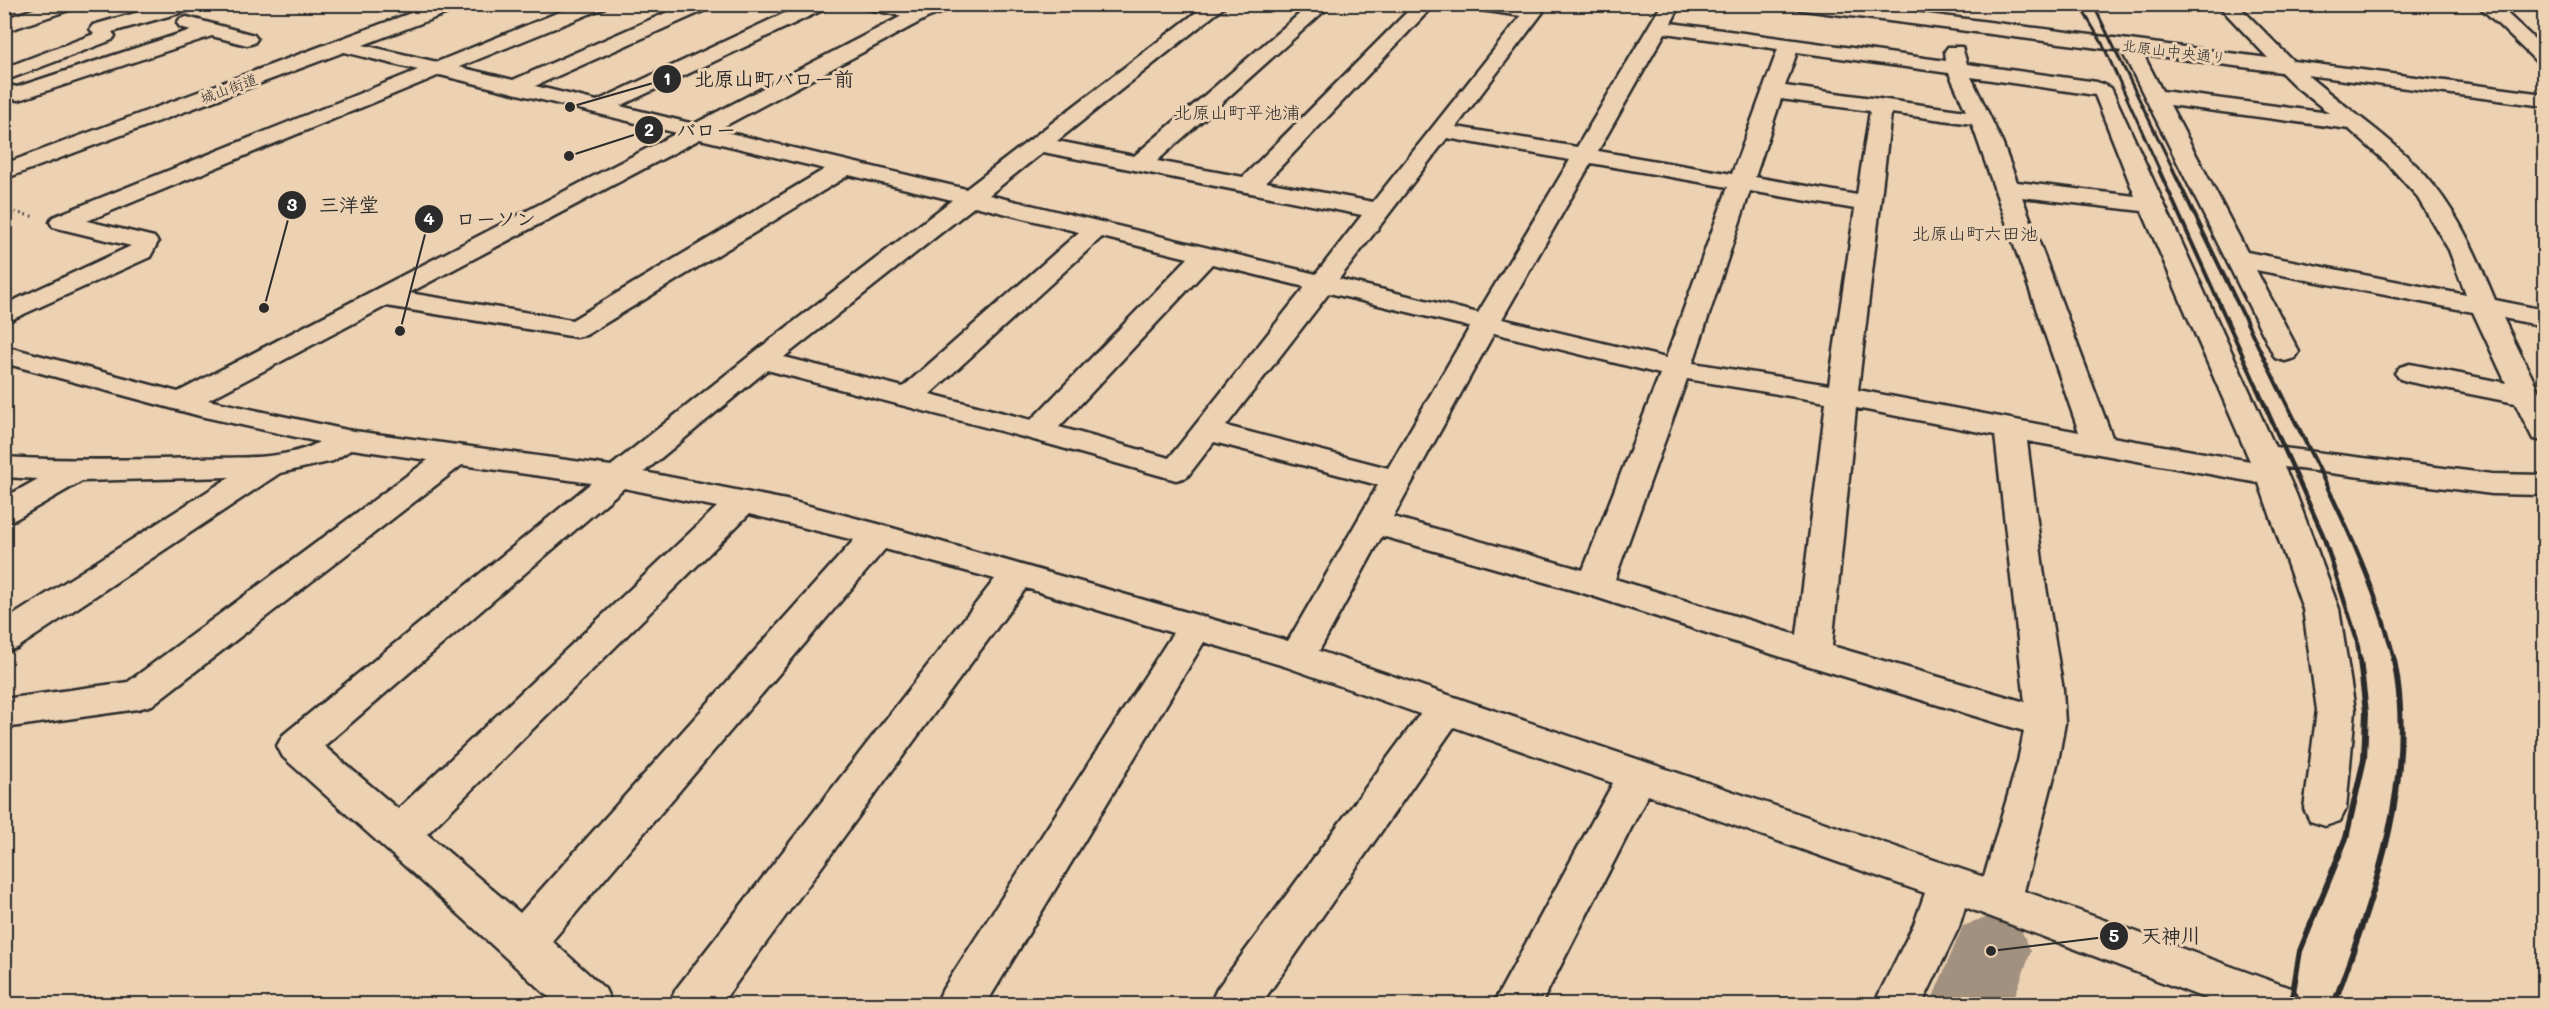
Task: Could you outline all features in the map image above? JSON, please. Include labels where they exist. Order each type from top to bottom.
[{"type":"street","points":[[4,26],[68,4]]},
{"type":"street","points":[[4,75],[105,36],[100,29],[190,4]]},
{"type":"street","name":"城山街道","points":[[4,161],[432,4]]},
{"type":"street","name":"城山街道","points":[[4,172],[454,4]]},
{"type":"street","points":[[62,222],[597,4]]},
{"type":"street","points":[[515,87],[703,4]]},
{"type":"street","points":[[601,107],[820,4]]},
{"type":"street","points":[[871,4],[921,14]]},
{"type":"street","points":[[182,402],[921,14],[947,4]]},
{"type":"street","points":[[588,1005],[523,942],[398,836],[297,746],[618,477],[762,360],[1041,145],[1219,4]]},
{"type":"street","points":[[1139,164],[1323,4]]},
{"type":"street","points":[[1249,184],[1426,4]]},
{"type":"street","points":[[762,360],[1038,431],[1176,470],[1534,12],[1481,4]]},
{"type":"street","name":"北原山中央通り","points":[[1803,4],[1950,14],[2129,46],[2544,100]]},
{"type":"street","points":[[2226,4],[2301,81],[2355,123],[2396,159],[2426,191],[2462,250],[2484,307],[2544,432]]},
{"type":"street","points":[[2487,4],[2544,58]]},
{"type":"street","points":[[157,14],[247,39]]},
{"type":"street","points":[[1950,14],[1957,69],[1980,119],[2006,188],[2098,444]]},
{"type":"street","points":[[1297,657],[1486,323],[1666,16],[1789,45],[2097,88],[2104,92],[2151,205],[2280,494],[2320,609],[2336,710],[2325,809]]},
{"type":"street","points":[[4,90],[18,94],[210,30]]},
{"type":"street","points":[[1595,585],[1676,369],[1739,182],[1789,45]]},
{"type":"street","points":[[345,46],[1676,369],[1842,396],[2098,444],[2266,465],[2492,484],[2544,486]]},
{"type":"street","points":[[2129,46],[2285,352]]},
{"type":"street","points":[[1773,91],[1980,119]]},
{"type":"street","points":[[2153,96],[2355,123]]},
{"type":"street","points":[[1813,654],[1842,396],[1881,106]]},
{"type":"street","points":[[1442,131],[1869,204]]},
{"type":"street","points":[[1041,145],[1380,211]]},
{"type":"street","points":[[382,297],[576,329],[844,168]]},
{"type":"street","points":[[2006,188],[2151,205]]},
{"type":"street","points":[[4,315],[141,252],[145,242],[62,222]]},
{"type":"street","points":[[908,398],[1098,228]]},
{"type":"street","points":[[1038,431],[1206,255]]},
{"type":"street","points":[[2237,258],[2544,318]]},
{"type":"street","points":[[4,354],[182,402],[347,439],[618,477],[786,511],[1018,574],[1297,657],[1446,708],[1950,883],[2276,1005]]},
{"type":"street","points":[[2410,373],[2527,396]]},
{"type":"street","points":[[2000,901],[2032,783],[2045,723],[2044,690],[2026,569],[2010,429]]},
{"type":"street","points":[[1207,431],[1398,480]]},
{"type":"street","points":[[4,467],[75,471],[269,466],[322,454],[347,439]]},
{"type":"street","points":[[4,714],[138,695],[455,455]]},
{"type":"street","points":[[4,639],[269,466]]},
{"type":"street","points":[[4,512],[75,471]]},
{"type":"street","points":[[398,836],[742,502]]},
{"type":"street","points":[[1374,523],[1595,585],[1813,654],[2045,723]]},
{"type":"street","points":[[523,942],[878,535]]},
{"type":"street","points":[[693,1005],[1018,574]]},
{"type":"street","points":[[960,1005],[1196,626]]},
{"type":"street","points":[[1234,1005],[1446,708]]},
{"type":"street","points":[[1517,1005],[1638,775]]},
{"type":"street","points":[[1898,1005],[1936,927],[1950,883]]},
{"type":"path","points":[[4,210],[62,222]]},
{"type":"waterway","points":[[1971,1004],[1991,951]]},
{"type":"railway","points":[[2079,4],[2102,43],[2160,171]]},
{"type":"railway","points":[[2093,4],[2174,171]]},
{"type":"railway","points":[[2159,170],[2257,387]]},
{"type":"railway","points":[[2173,170],[2278,387]]},
{"type":"railway","points":[[2256,386],[2323,535],[2357,640],[2360,662]]},
{"type":"railway","points":[[2278,386],[2359,556],[2373,590],[2395,662]]},
{"type":"railway","points":[[2291,1004],[2300,951],[2346,838],[2364,759],[2366,712],[2360,660]]},
{"type":"railway","points":[[2334,1004],[2377,878],[2396,792],[2400,748],[2400,704],[2394,660]]},
{"type":"place","name":"北原山町バロー前","points":[[570,107]]},
{"type":"place","name":"バロー","points":[[569,156]]},
{"type":"place","name":"三洋堂","points":[[264,308]]},
{"type":"place","name":"ローソン","points":[[400,331]]},
{"type":"place","name":"天神川","points":[[1991,951]]},
{"type":"district","name":"北原山町平池浦","points":[[1237,113]]},
{"type":"district","name":"北原山町六田池","points":[[1975,234]]}]
